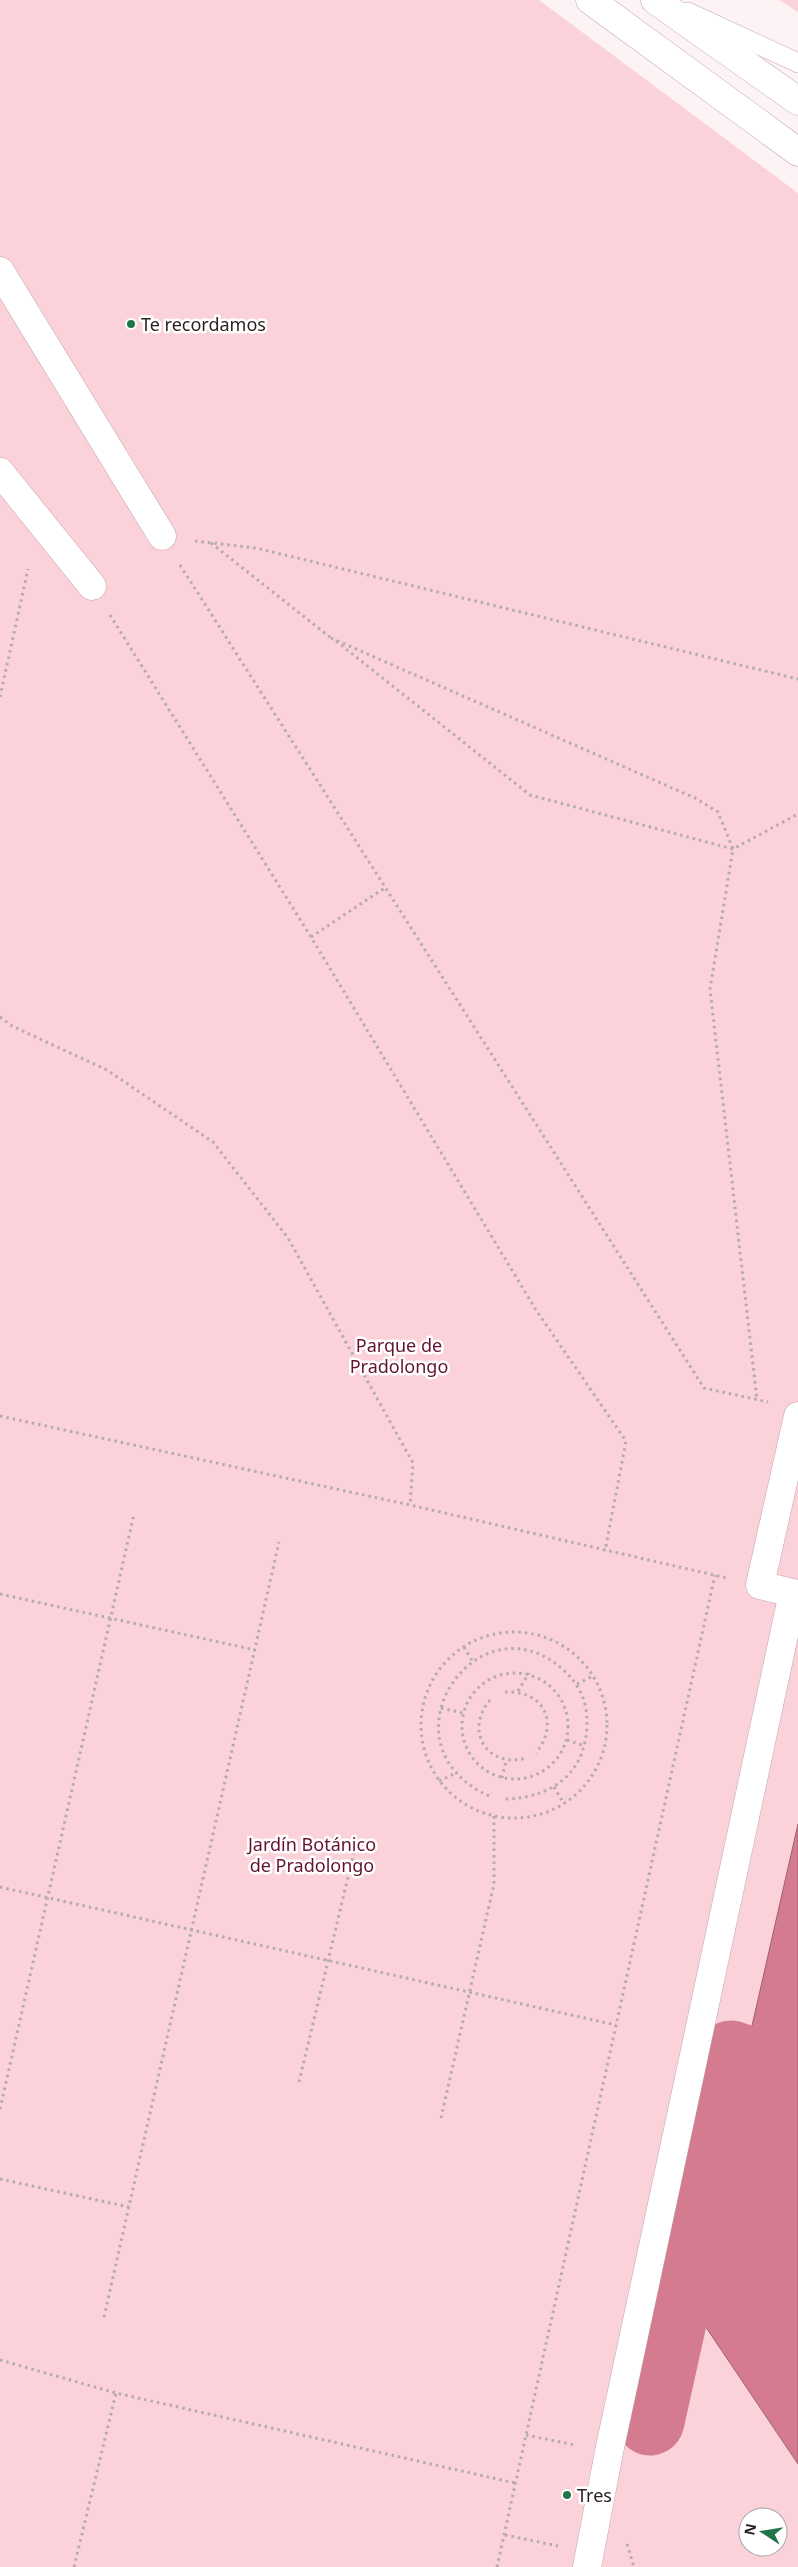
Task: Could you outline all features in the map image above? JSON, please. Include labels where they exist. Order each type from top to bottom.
[{"type":"street","points":[[590,0],[798,152]]},
{"type":"street","points":[[655,0],[798,101]]},
{"type":"street","points":[[0,271],[162,536]]},
{"type":"street","points":[[0,472],[92,586]]},
{"type":"street","points":[[588,2560],[611,2442],[793,1593],[760,1586],[798,1416]]},
{"type":"lane","points":[[663,0],[798,63]]},
{"type":"path","points":[[162,536],[256,548],[798,678]]},
{"type":"path","points":[[162,536],[704,1388],[773,1403]]},
{"type":"path","points":[[211,543],[530,795],[733,850],[798,814]]},
{"type":"path","points":[[0,696],[28,569]]},
{"type":"path","points":[[92,586],[311,937],[536,1310],[626,1441],[605,1551]]},
{"type":"path","points":[[331,638],[695,798],[718,812],[733,850],[710,989],[757,1400]]},
{"type":"path","points":[[311,937],[386,887]]},
{"type":"path","points":[[0,1017],[12,1026],[107,1070],[213,1142],[288,1238],[404,1446],[413,1463],[410,1505]]},
{"type":"path","points":[[0,1416],[410,1505],[715,1575],[497,2567]]},
{"type":"path","points":[[0,2109],[134,1514]]},
{"type":"path","points":[[104,2317],[279,1542]]},
{"type":"path","points":[[0,1594],[255,1650]]},
{"type":"path","points":[[504,1633],[525,1633],[545,1637],[574,1655],[593,1676],[602,1696],[606,1717],[606,1739],[600,1760],[590,1780],[575,1796],[564,1804],[537,1816],[515,1819],[494,1816],[467,1805],[454,1797],[439,1781],[429,1762],[422,1741],[421,1720],[426,1698],[434,1678],[447,1660],[464,1646],[483,1638],[504,1633]]},
{"type":"path","points":[[464,1646],[473,1662]]},
{"type":"path","points":[[489,1796],[477,1790],[456,1773],[447,1759],[441,1742],[440,1708],[447,1690],[458,1674],[473,1662],[491,1653],[510,1650],[529,1651],[548,1658],[564,1669],[577,1684],[585,1704],[588,1725],[584,1746],[578,1762],[568,1776],[554,1788],[539,1795],[505,1799]]},
{"type":"path","points":[[511,1672],[528,1673],[550,1686],[566,1706],[568,1722],[567,1740],[560,1755],[549,1767],[527,1778],[502,1778],[487,1772],[474,1760],[466,1747],[461,1730],[463,1714],[470,1697],[480,1684],[495,1676],[511,1672]]},
{"type":"path","points":[[518,1691],[528,1673]]},
{"type":"path","points":[[577,1684],[593,1676]]},
{"type":"path","points":[[505,1692],[518,1691],[536,1700],[547,1716],[548,1730],[545,1742],[536,1753]]},
{"type":"path","points":[[490,1700],[482,1710],[478,1722],[479,1735],[485,1747],[494,1756],[506,1761],[527,1758]]},
{"type":"path","points":[[440,1708],[463,1714]]},
{"type":"path","points":[[567,1740],[584,1746]]},
{"type":"path","points":[[502,1778],[506,1761]]},
{"type":"path","points":[[439,1781],[456,1773]]},
{"type":"path","points":[[554,1788],[564,1804]]},
{"type":"path","points":[[441,2118],[494,1884],[494,1816]]},
{"type":"path","points":[[299,2082],[355,1848]]},
{"type":"path","points":[[0,1887],[616,2025]]},
{"type":"path","points":[[0,2179],[128,2207]]},
{"type":"path","points":[[0,2360],[116,2393],[515,2483]]},
{"type":"path","points":[[74,2567],[116,2393]]},
{"type":"path","points":[[505,2535],[588,2560]]},
{"type":"green space","name":"Parque de Pradolongo","points":[[0,0],[539,0],[798,193],[798,2567],[0,2567]]},
{"type":"green space","points":[[779,0],[798,0],[798,12]]},
{"type":"shaded area","points":[[798,1824],[798,2464],[689,2302]]},
{"type":"waterway","points":[[650,2421],[731,2055],[743,2059]]},
{"type":"place","name":"Te recordamos","points":[[131,324]]},
{"type":"place","name":"Tres","points":[[567,2495]]},
{"type":"park label","name":"Jardín Botánico de Pradolongo","points":[[312,1854]]}]
